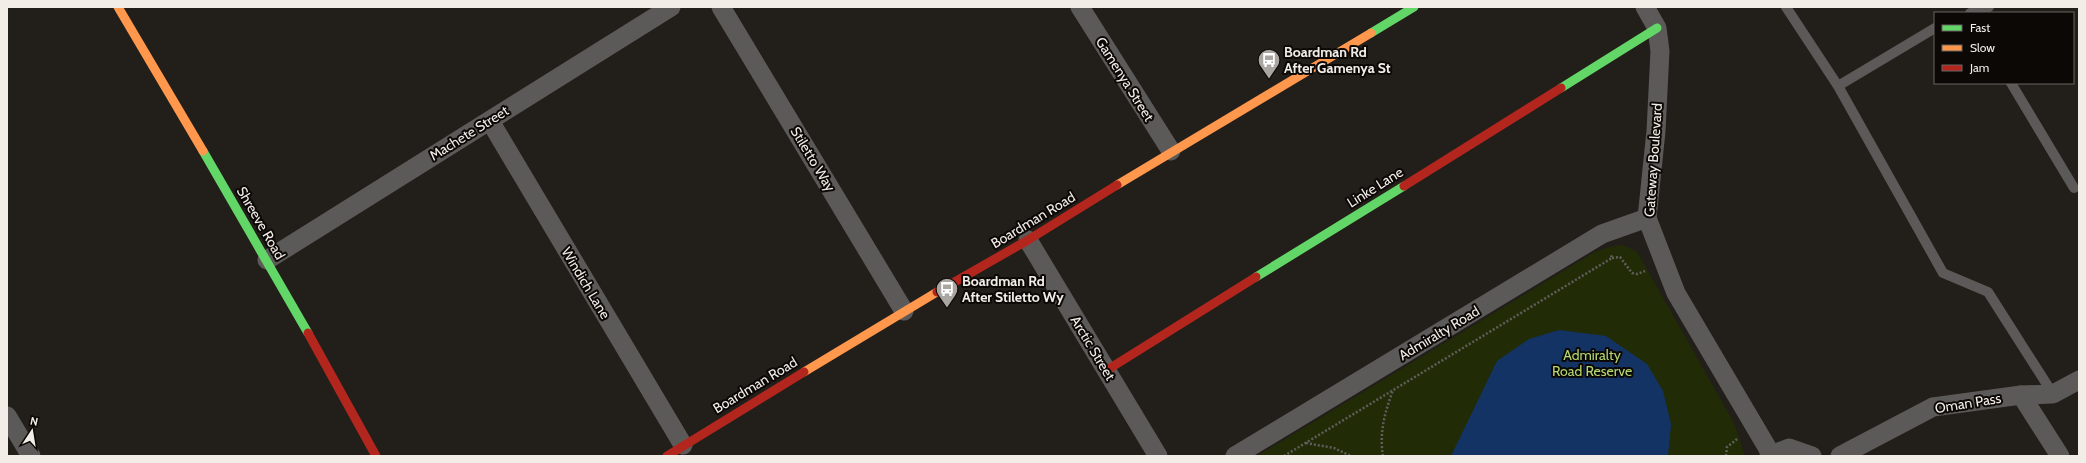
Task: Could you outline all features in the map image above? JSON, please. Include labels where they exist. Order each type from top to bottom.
[{"type":"street","name":"Shreeve Road","points":[[118,7],[267,260],[376,456]]},
{"type":"street","name":"Machete Street","points":[[267,260],[671,7]]},
{"type":"street","name":"Stiletto Way","points":[[721,7],[904,311]]},
{"type":"street","name":"Gamenya Street","points":[[1080,7],[1171,151]]},
{"type":"street","name":"Boardman Road","points":[[667,456],[904,311],[1028,240],[1171,151],[1414,7]]},
{"type":"street","name":"Gateway Boulevard","points":[[1645,7],[1657,28],[1660,51],[1656,130],[1647,218],[1676,293],[1770,455]]},
{"type":"street","name":"Linke Lane","points":[[1107,370],[1657,28]]},
{"type":"street","name":"Windich Lane","points":[[490,121],[683,445]]},
{"type":"street","name":"Admiralty Road","points":[[1235,456],[1602,234],[1647,218]]},
{"type":"street","name":"Arctic Street","points":[[1028,240],[1158,456]]},
{"type":"street","name":"Oman Pass","points":[[1840,456],[1933,407],[2021,395],[2052,394],[2079,380]]},
{"type":"street","points":[[2021,395],[2060,456]]},
{"type":"street","points":[[7,416],[31,456]]},
{"type":"street","points":[[1770,455],[1789,448],[1812,456]]},
{"type":"lane","points":[[1786,7],[1838,86],[1943,273],[1988,292],[2052,394]]},
{"type":"lane","points":[[1973,12],[1989,7]]},
{"type":"lane","points":[[1838,86],[1934,29]]},
{"type":"lane","points":[[2012,84],[2074,188]]},
{"type":"path","points":[[1602,234],[1612,258]]},
{"type":"path","points":[[1284,456],[1612,258],[1620,257],[1632,273],[1637,274],[1664,264]]},
{"type":"path","points":[[1383,456],[1381,443],[1383,420],[1393,389]]},
{"type":"path","points":[[1306,443],[1334,448],[1351,456]]},
{"type":"green space","name":"Admiralty Road Reserve","points":[[1623,245],[1637,252],[1734,423],[1745,456],[1257,456],[1595,252],[1610,247]]},
{"type":"water","points":[[1559,330],[1606,336],[1647,364],[1663,391],[1671,424],[1668,456],[1451,456],[1497,361],[1529,339]]},
{"type":"traffic: fast","points":[[1371,33],[1414,7]]},
{"type":"traffic: fast","points":[[1561,88],[1657,28]]},
{"type":"traffic: fast","points":[[203,151],[308,333]]},
{"type":"traffic: fast","points":[[1256,277],[1404,186]]},
{"type":"traffic: slow","points":[[118,7],[203,151]]},
{"type":"traffic: slow","points":[[1117,185],[1371,33]]},
{"type":"traffic: slow","points":[[804,372],[937,292]]},
{"type":"traffic: jam","points":[[1404,186],[1561,88]]},
{"type":"traffic: jam","points":[[937,292],[1028,240],[1117,185]]},
{"type":"traffic: jam","points":[[1107,370],[1256,277]]},
{"type":"traffic: jam","points":[[308,333],[376,456]]},
{"type":"traffic: jam","points":[[667,456],[804,372]]},
{"type":"place","name":"Boardman Rd After Gamenya St","points":[[1269,80]]},
{"type":"place","name":"Boardman Rd After Stiletto Wy","points":[[947,308]]}]
